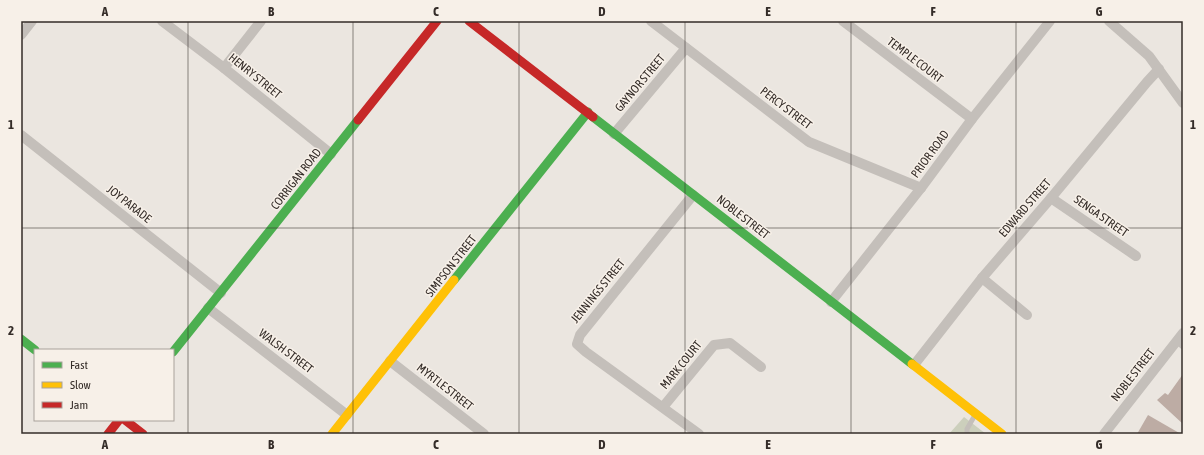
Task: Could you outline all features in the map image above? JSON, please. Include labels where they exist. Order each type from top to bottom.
[{"type":"street","points":[[21,35],[32,21]]},
{"type":"street","name":"HENRY STREET","points":[[162,21],[224,68],[331,154]]},
{"type":"street","points":[[224,68],[261,21]]},
{"type":"street","name":"CORRIGAN ROAD","points":[[174,351],[437,21]]},
{"type":"street","name":"NOBLE STREET","points":[[468,21],[588,112],[614,134],[1002,434]]},
{"type":"street","name":"PERCY STREET","points":[[651,21],[809,142],[922,188]]},
{"type":"street","name":"TEMPLE COURT","points":[[843,21],[972,119]]},
{"type":"street","points":[[1109,21],[1149,56],[1183,103]]},
{"type":"street","name":"PRIOR ROAD","points":[[831,302],[922,188],[972,119],[1046,22]]},
{"type":"street","name":"GAYNOR STREET","points":[[614,134],[686,48]]},
{"type":"street","name":"EDWARD STREET","points":[[914,365],[982,278],[1159,69]]},
{"type":"street","name":"SIMPSON STREET","points":[[332,434],[588,112]]},
{"type":"street","name":"JOY PARADE","points":[[21,135],[221,293]]},
{"type":"street","name":"JENNINGS STREET","points":[[693,195],[580,335],[577,344],[699,434]]},
{"type":"street","name":"SENGA STREET","points":[[1051,198],[1136,256]]},
{"type":"street","points":[[982,278],[1026,315]]},
{"type":"street","name":"WALSH STREET","points":[[208,308],[348,415]]},
{"type":"street","name":"NOBLE STREET","points":[[1104,434],[1180,344],[1183,333]]},
{"type":"street","points":[[21,339],[34,349]]},
{"type":"street","name":"MARK COURT","points":[[663,407],[714,345],[730,343],[761,367]]},
{"type":"street","name":"MYRTLE STREET","points":[[390,361],[484,434]]},
{"type":"street","points":[[108,434],[118,421]]},
{"type":"street","points":[[126,421],[143,434]]},
{"type":"lane","points":[[967,434],[967,429],[977,414]]},
{"type":"green space","points":[[964,417],[986,434],[949,434]]},
{"type":"building","points":[[1183,374],[1183,424],[1157,400],[1165,393],[1168,395]]},
{"type":"building","points":[[1148,415],[1181,434],[1137,434]]},
{"type":"traffic: fast","points":[[454,280],[588,112]]},
{"type":"traffic: fast","points":[[593,117],[912,364]]},
{"type":"traffic: fast","points":[[174,351],[358,120]]},
{"type":"traffic: fast","points":[[21,339],[34,349]]},
{"type":"traffic: slow","points":[[332,434],[454,280]]},
{"type":"traffic: slow","points":[[912,364],[1002,434]]},
{"type":"traffic: jam","points":[[358,120],[437,21]]},
{"type":"traffic: jam","points":[[469,21],[593,117]]},
{"type":"traffic: jam","points":[[108,434],[118,421]]},
{"type":"traffic: jam","points":[[126,421],[143,434]]}]
